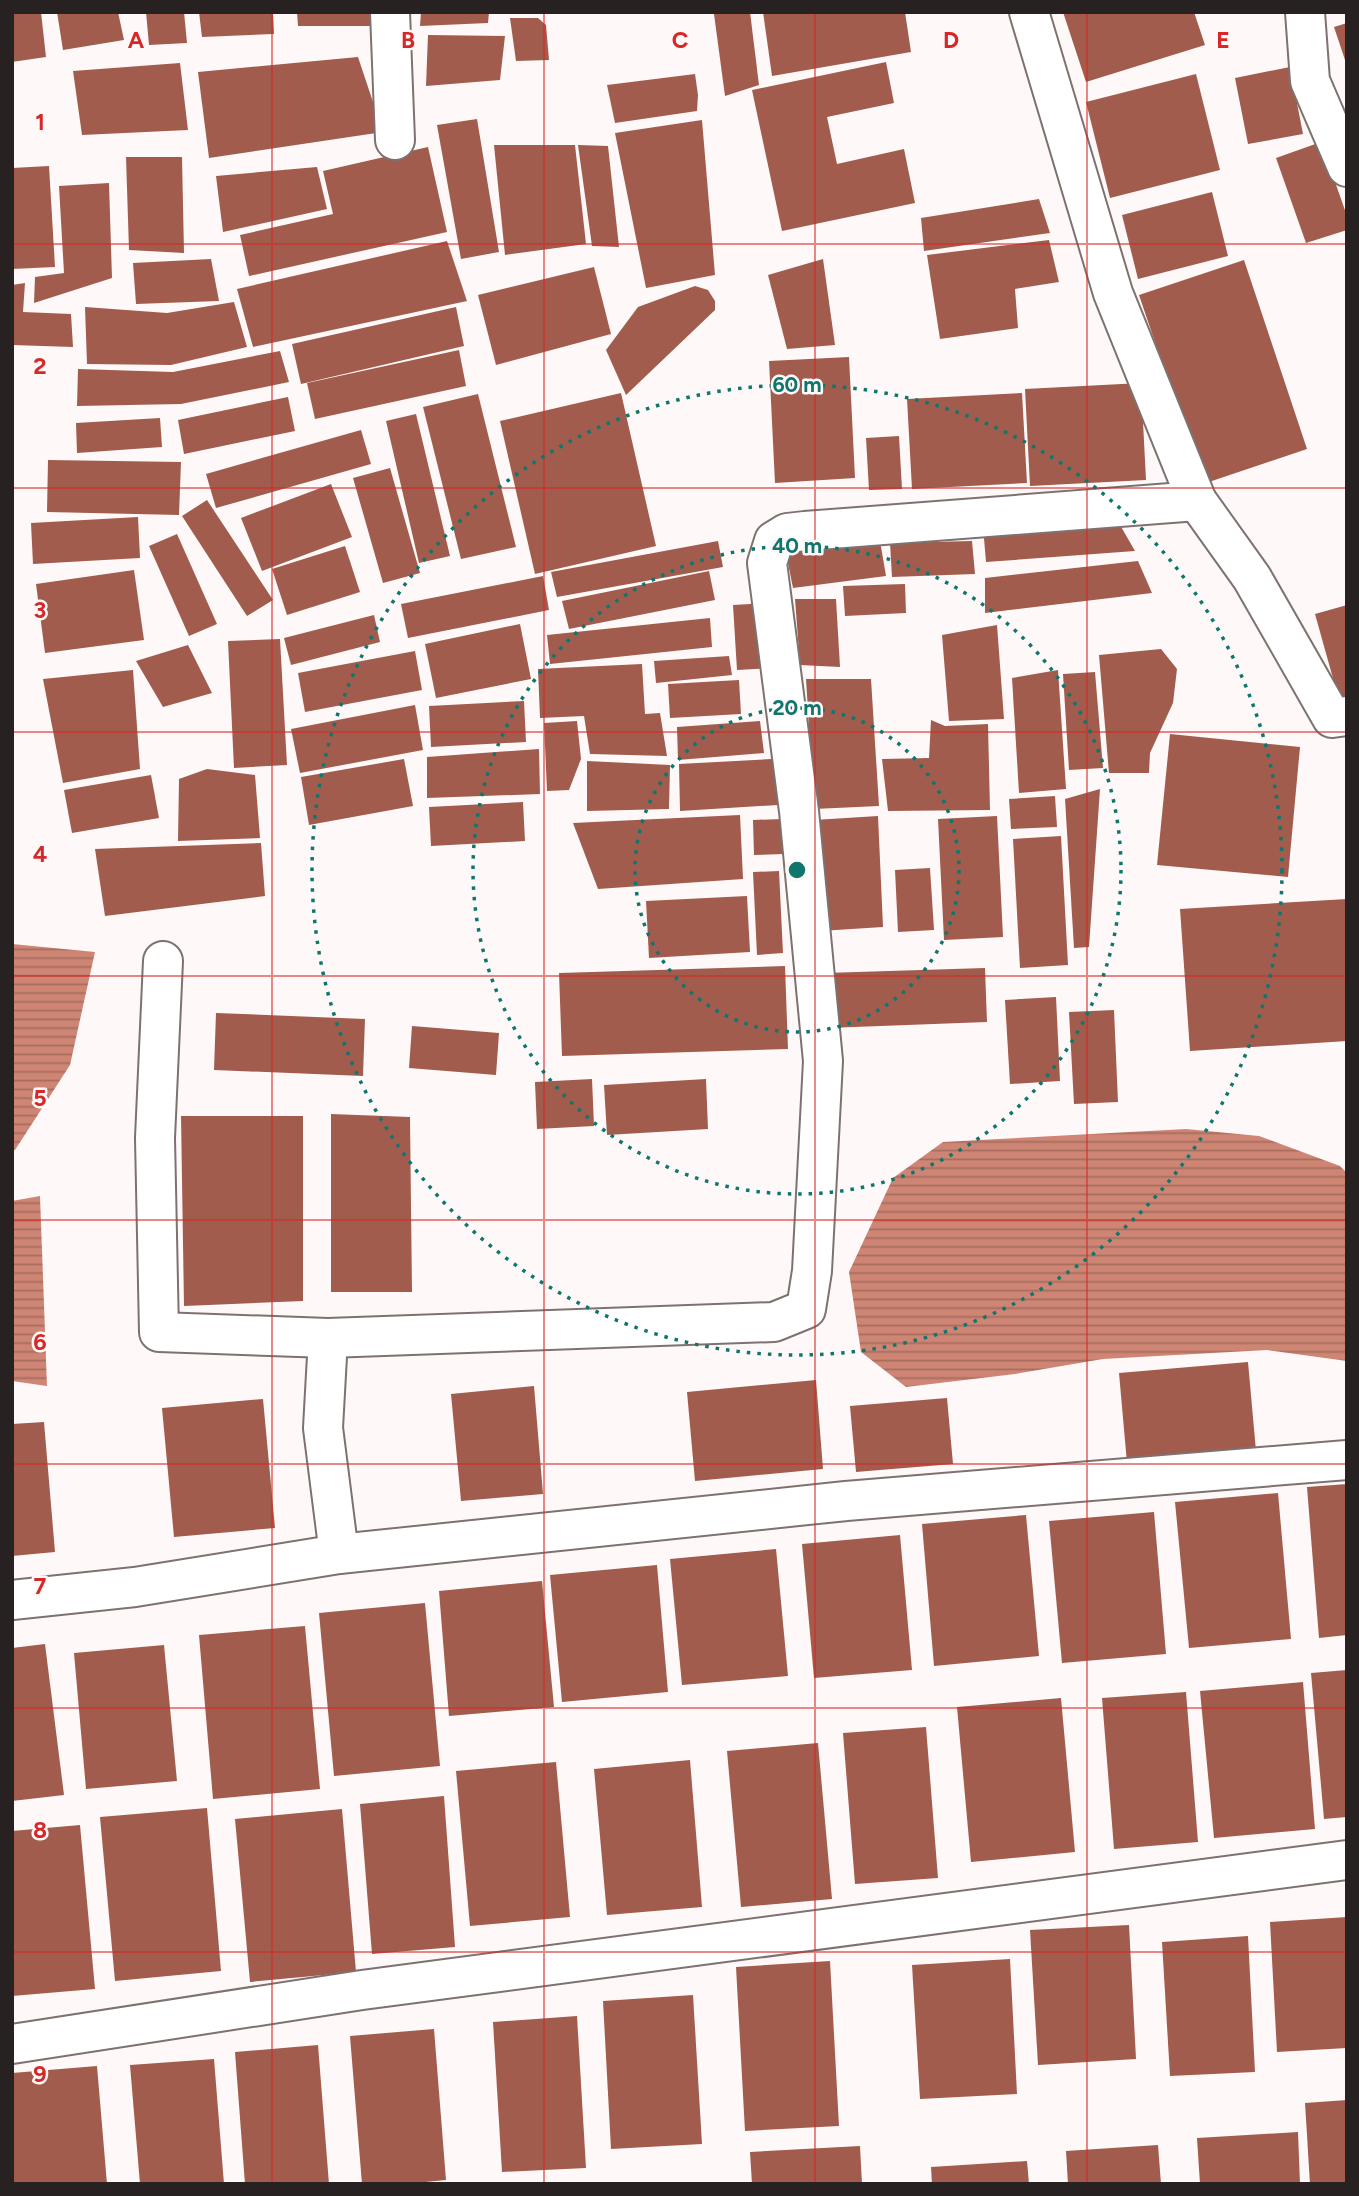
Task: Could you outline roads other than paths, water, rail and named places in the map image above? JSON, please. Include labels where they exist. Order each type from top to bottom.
[{"type":"street","points":[[390,12],[395,140]]},
{"type":"street","points":[[1029,12],[1113,293],[1198,501],[1252,578],[1332,718],[1347,716]]},
{"type":"street","points":[[1305,12],[1310,81],[1347,167]]},
{"type":"street","points":[[163,961],[156,1138],[159,1332],[328,1338],[774,1322],[806,1309],[812,1271],[823,1061],[799,811],[767,563],[774,541],[787,533],[796,532],[1198,501]]},
{"type":"street","points":[[328,1338],[323,1428],[339,1554]]},
{"type":"street","points":[[12,1600],[135,1587],[339,1554],[846,1501],[1347,1460]]},
{"type":"street","points":[[12,2044],[376,1988],[1347,1860]]}]
